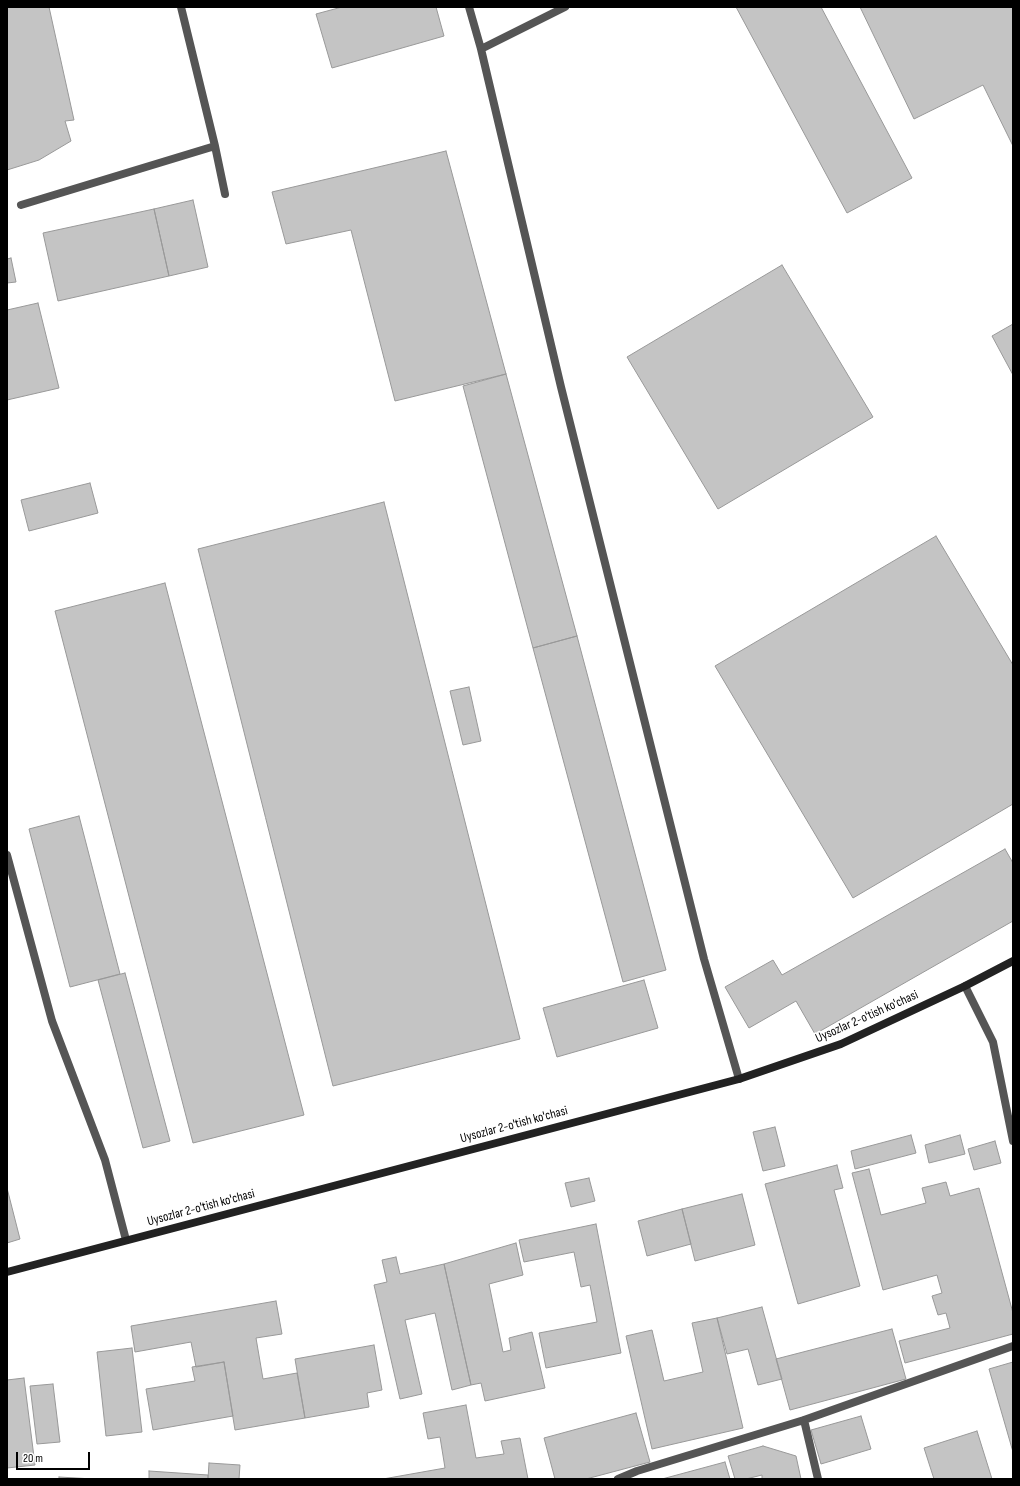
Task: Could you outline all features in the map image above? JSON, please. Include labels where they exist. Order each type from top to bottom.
[{"type":"street","points":[[181,7],[215,146],[225,194]]},
{"type":"street","points":[[469,7],[481,49],[561,387],[704,959],[739,1079]]},
{"type":"street","points":[[481,49],[565,7]]},
{"type":"street","points":[[21,205],[215,146]]},
{"type":"street","points":[[7,855],[52,1021],[106,1160],[126,1240]]},
{"type":"street","name":"Uysozlar 2-o'tish ko'chasi","points":[[7,1272],[739,1079],[841,1044],[965,986],[1013,961]]},
{"type":"street","points":[[965,986],[993,1042],[1013,1141]]},
{"type":"street","points":[[618,1479],[637,1470],[804,1420],[927,1378],[1013,1346]]},
{"type":"street","points":[[804,1420],[818,1479]]},
{"type":"building","points":[[7,7],[49,7],[74,120],[65,121],[71,141],[39,160],[7,170]]},
{"type":"building","points":[[342,7],[436,7],[444,36],[332,68],[316,14]]},
{"type":"building","points":[[736,7],[821,7],[912,178],[847,213]]},
{"type":"building","points":[[860,7],[1013,7],[1013,146],[983,85],[914,119]]},
{"type":"building","points":[[446,151],[506,374],[395,401],[351,230],[286,244],[272,192]]},
{"type":"building","points":[[193,200],[208,267],[169,276],[154,209]]},
{"type":"building","points":[[154,209],[169,276],[58,301],[43,233]]},
{"type":"building","points":[[11,258],[16,282],[7,283],[7,259]]},
{"type":"building","points":[[782,265],[873,417],[718,509],[627,357]]},
{"type":"building","points":[[38,303],[59,388],[7,400],[7,310]]},
{"type":"building","points":[[1013,324],[1013,375],[992,336]]},
{"type":"building","points":[[506,374],[577,636],[533,648],[463,386]]},
{"type":"building","points":[[90,483],[98,513],[29,531],[21,500]]},
{"type":"building","points":[[384,502],[520,1039],[333,1086],[198,549]]},
{"type":"building","points":[[936,536],[1013,665],[1013,804],[853,898],[715,666]]},
{"type":"building","points":[[165,583],[304,1115],[193,1143],[55,611]]},
{"type":"building","points":[[577,636],[666,970],[623,982],[533,648]]},
{"type":"building","points":[[469,687],[481,741],[463,745],[450,691]]},
{"type":"building","points":[[79,816],[120,974],[70,987],[29,829]]},
{"type":"building","points":[[1005,849],[1013,863],[1013,921],[815,1034],[796,1001],[749,1028],[725,987],[773,960],[782,975]]},
{"type":"building","points":[[125,973],[170,1141],[143,1148],[98,980]]},
{"type":"building","points":[[644,980],[658,1028],[557,1057],[543,1008]]},
{"type":"building","points":[[775,1127],[785,1166],[763,1171],[753,1132]]},
{"type":"building","points":[[911,1135],[916,1153],[855,1169],[851,1151]]},
{"type":"building","points":[[960,1135],[965,1154],[929,1163],[925,1145]]},
{"type":"building","points":[[995,1141],[1001,1163],[974,1170],[968,1149]]},
{"type":"building","points":[[837,1165],[843,1188],[834,1190],[860,1286],[798,1304],[765,1184]]},
{"type":"building","points":[[869,1169],[881,1215],[926,1203],[922,1188],[946,1182],[950,1196],[979,1188],[1013,1313],[1013,1334],[905,1363],[899,1341],[950,1328],[946,1313],[938,1315],[932,1296],[942,1293],[937,1275],[883,1290],[852,1173]]},
{"type":"building","points":[[589,1178],[595,1201],[571,1207],[565,1183]]},
{"type":"building","points":[[7,1188],[20,1239],[7,1243]]},
{"type":"building","points":[[742,1194],[755,1245],[695,1261],[682,1209]]},
{"type":"building","points":[[682,1209],[691,1244],[647,1256],[638,1221]]},
{"type":"building","points":[[596,1224],[621,1353],[546,1368],[539,1333],[597,1322],[590,1285],[581,1287],[574,1252],[524,1262],[519,1240]]},
{"type":"building","points":[[516,1243],[523,1275],[489,1284],[503,1352],[511,1350],[509,1338],[532,1332],[545,1388],[485,1401],[481,1383],[471,1385],[444,1264]]},
{"type":"building","points":[[396,1257],[400,1274],[444,1264],[471,1385],[452,1390],[435,1313],[405,1320],[422,1394],[400,1399],[374,1285],[387,1282],[382,1260]]},
{"type":"building","points":[[276,1301],[282,1334],[256,1338],[263,1379],[297,1373],[305,1418],[235,1430],[224,1362],[196,1367],[191,1342],[135,1352],[131,1326]]},
{"type":"building","points":[[762,1307],[782,1379],[758,1385],[748,1349],[727,1354],[717,1318]]},
{"type":"building","points":[[717,1318],[743,1428],[652,1449],[626,1336],[652,1330],[664,1381],[703,1372],[692,1323]]},
{"type":"building","points":[[892,1329],[906,1379],[790,1410],[776,1359]]},
{"type":"building","points":[[374,1345],[382,1390],[367,1393],[369,1407],[305,1418],[295,1359]]},
{"type":"building","points":[[132,1348],[142,1432],[106,1436],[97,1352]]},
{"type":"building","points":[[224,1362],[233,1416],[153,1430],[146,1389],[195,1381],[192,1367]]},
{"type":"building","points":[[1013,1362],[1013,1452],[989,1369]]},
{"type":"building","points":[[24,1378],[35,1465],[7,1468],[7,1380]]},
{"type":"building","points":[[53,1384],[60,1442],[37,1444],[30,1386]]},
{"type":"building","points":[[466,1405],[476,1458],[504,1454],[501,1441],[520,1438],[528,1479],[383,1479],[445,1468],[440,1437],[428,1439],[423,1413]]},
{"type":"building","points":[[636,1413],[650,1462],[586,1479],[555,1479],[544,1438]]},
{"type":"building","points":[[861,1416],[871,1449],[821,1464],[811,1430]]},
{"type":"building","points":[[977,1431],[992,1479],[934,1479],[924,1448]]},
{"type":"building","points":[[763,1446],[796,1456],[801,1479],[762,1479],[762,1475],[746,1479],[735,1479],[728,1456]]},
{"type":"building","points":[[725,1462],[730,1479],[662,1479]]},
{"type":"building","points":[[209,1463],[240,1465],[239,1479],[208,1479]]},
{"type":"building","points":[[149,1471],[208,1475],[208,1479],[149,1479]]},
{"type":"building","points":[[59,1477],[93,1479],[59,1479]]}]
